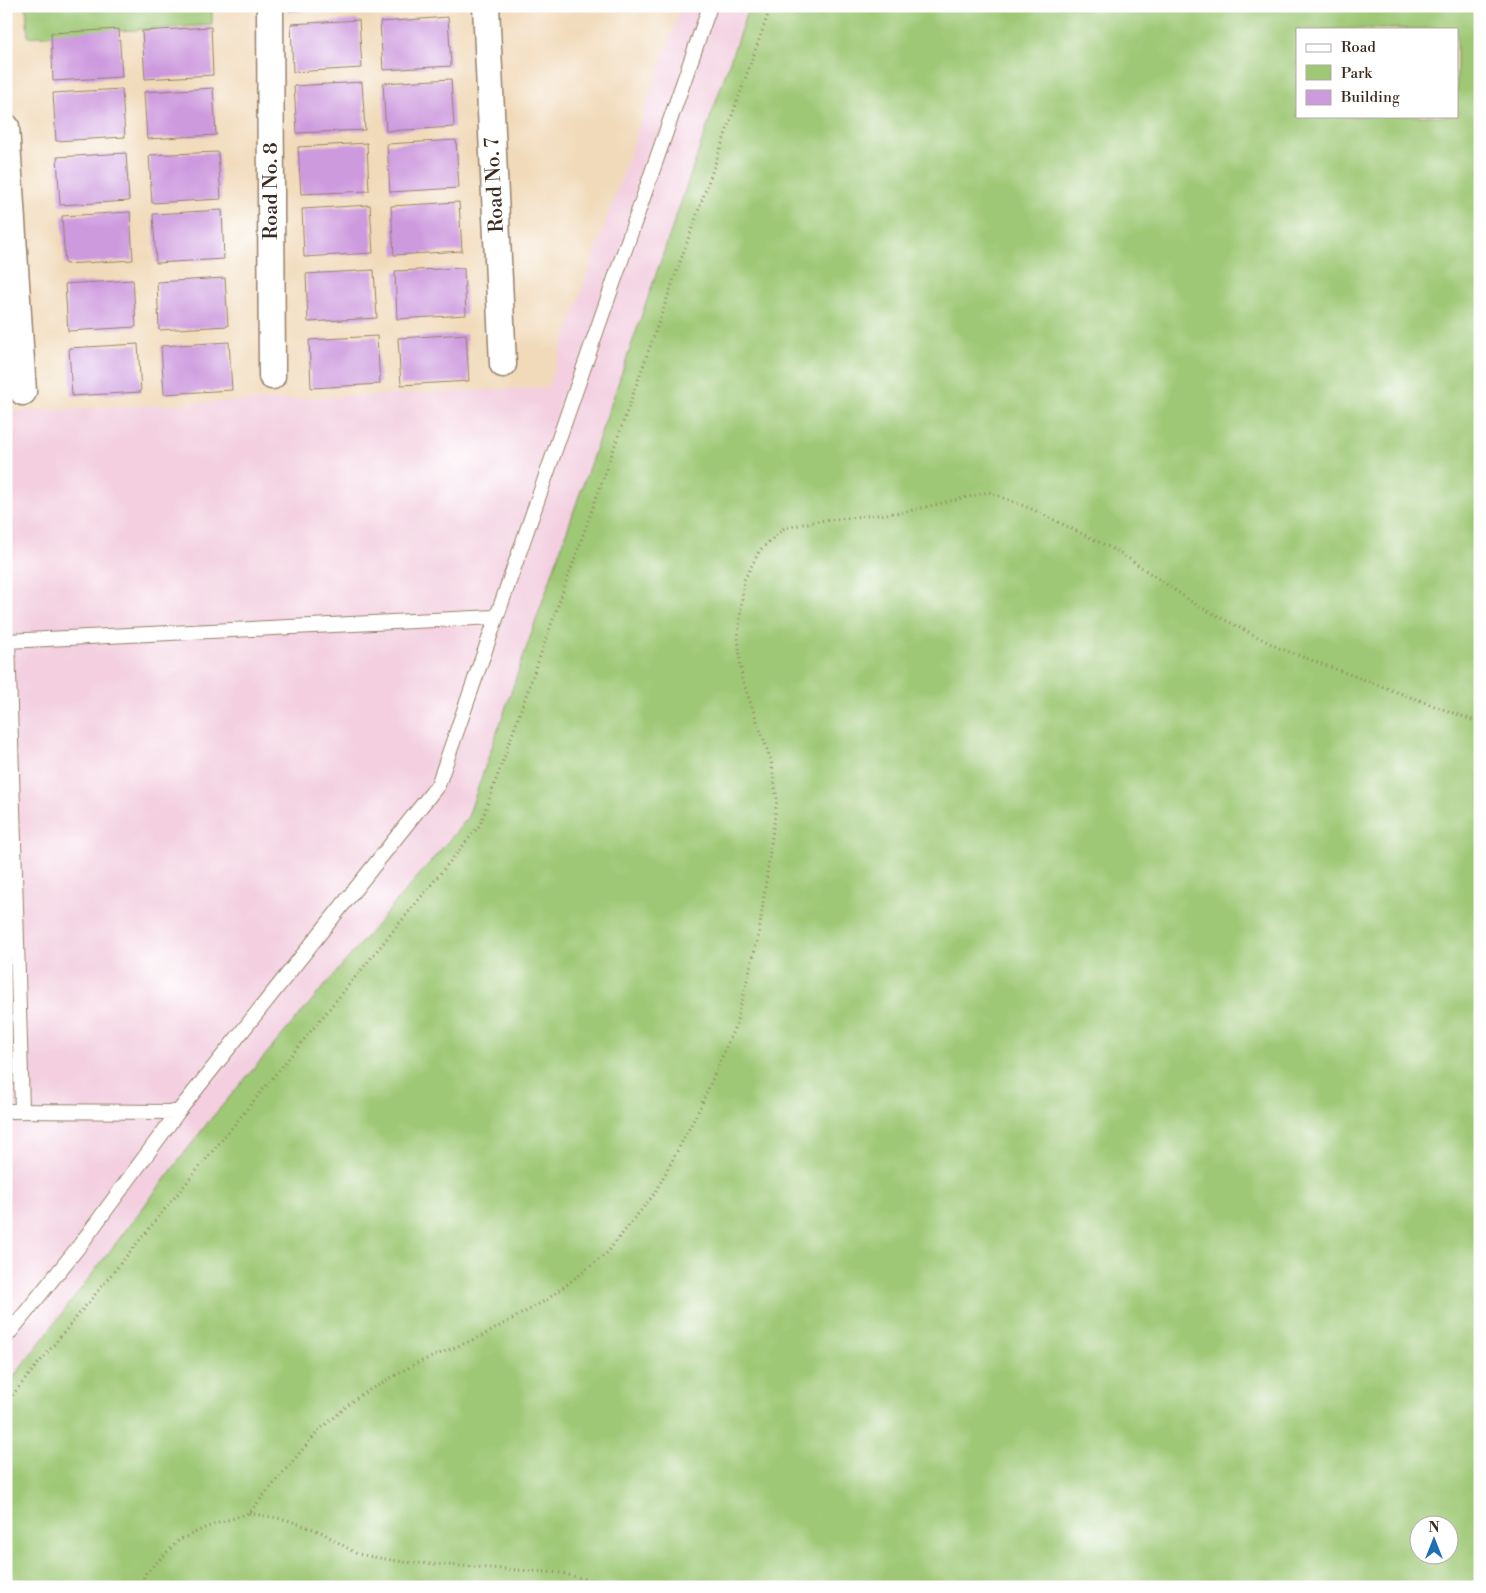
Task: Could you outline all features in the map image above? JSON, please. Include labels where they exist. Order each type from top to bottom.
[{"type":"street","name":"Road No. 8","points":[[270,6],[272,376]]},
{"type":"street","name":"Road No. 7","points":[[486,6],[503,364]]},
{"type":"street","points":[[6,127],[23,392]]},
{"type":"lane","points":[[6,1337],[80,1245],[178,1112],[438,785],[495,617],[710,6]]},
{"type":"lane","points":[[22,1109],[7,641],[495,617]]},
{"type":"lane","points":[[6,1111],[22,1109],[178,1112]]},
{"type":"path","points":[[249,1513],[319,1430],[359,1396],[414,1364],[482,1336],[548,1299],[606,1254],[655,1193],[700,1108],[736,1024],[759,933],[777,799],[771,760],[742,679],[738,637],[744,580],[760,550],[784,528],[818,521],[904,512],[990,492],[1034,510],[1119,552],[1198,606],[1279,648],[1480,723]]},
{"type":"path","points":[[139,1587],[146,1573],[179,1540],[207,1527],[249,1513],[288,1520],[321,1532],[357,1554],[403,1562],[561,1573],[615,1587]]},
{"type":"path","points":[[1475,1587],[1480,1584]]},
{"type":"shaded area","points":[[681,6],[749,6],[467,819],[209,1121],[6,1387],[6,412],[548,387]]},
{"type":"green space","points":[[26,6],[212,6],[212,25],[28,37]]},
{"type":"green space","points":[[749,6],[1480,6],[1480,1587],[6,1587],[6,1387],[209,1121],[467,819]]},
{"type":"building","points":[[289,6],[348,6],[348,8],[289,11]]},
{"type":"building","points":[[448,17],[451,66],[383,70],[380,22]]},
{"type":"building","points":[[359,20],[362,68],[293,72],[291,24]]},
{"type":"building","points":[[211,27],[213,75],[145,79],[142,31]]},
{"type":"building","points":[[119,29],[122,77],[53,81],[51,33]]},
{"type":"building","points":[[451,79],[454,127],[386,131],[383,83]]},
{"type":"building","points":[[362,82],[365,130],[297,133],[294,86]]},
{"type":"building","points":[[213,88],[216,135],[147,139],[144,92]]},
{"type":"building","points":[[122,89],[125,137],[56,141],[53,93]]},
{"type":"building","points":[[456,140],[459,188],[390,192],[387,144]]},
{"type":"building","points":[[367,143],[369,191],[301,194],[298,147]]},
{"type":"building","points":[[218,152],[221,199],[152,203],[149,155]]},
{"type":"building","points":[[126,153],[129,201],[60,205],[57,157]]},
{"type":"building","points":[[459,202],[462,251],[394,255],[391,206]]},
{"type":"building","points":[[370,205],[373,253],[304,257],[302,209]]},
{"type":"building","points":[[222,210],[224,259],[156,263],[153,214]]},
{"type":"building","points":[[130,212],[133,260],[65,264],[62,216]]},
{"type":"building","points":[[464,268],[466,315],[397,319],[395,271]]},
{"type":"building","points":[[374,270],[377,318],[308,322],[306,274]]},
{"type":"building","points":[[225,278],[228,326],[159,330],[157,282]]},
{"type":"building","points":[[133,280],[136,327],[68,331],[65,284]]},
{"type":"building","points":[[466,334],[469,381],[401,385],[398,338]]},
{"type":"building","points":[[377,336],[380,384],[311,388],[309,340]]},
{"type":"building","points":[[229,342],[232,390],[164,394],[161,346]]},
{"type":"building","points":[[138,344],[141,392],[72,396],[69,348]]}]
